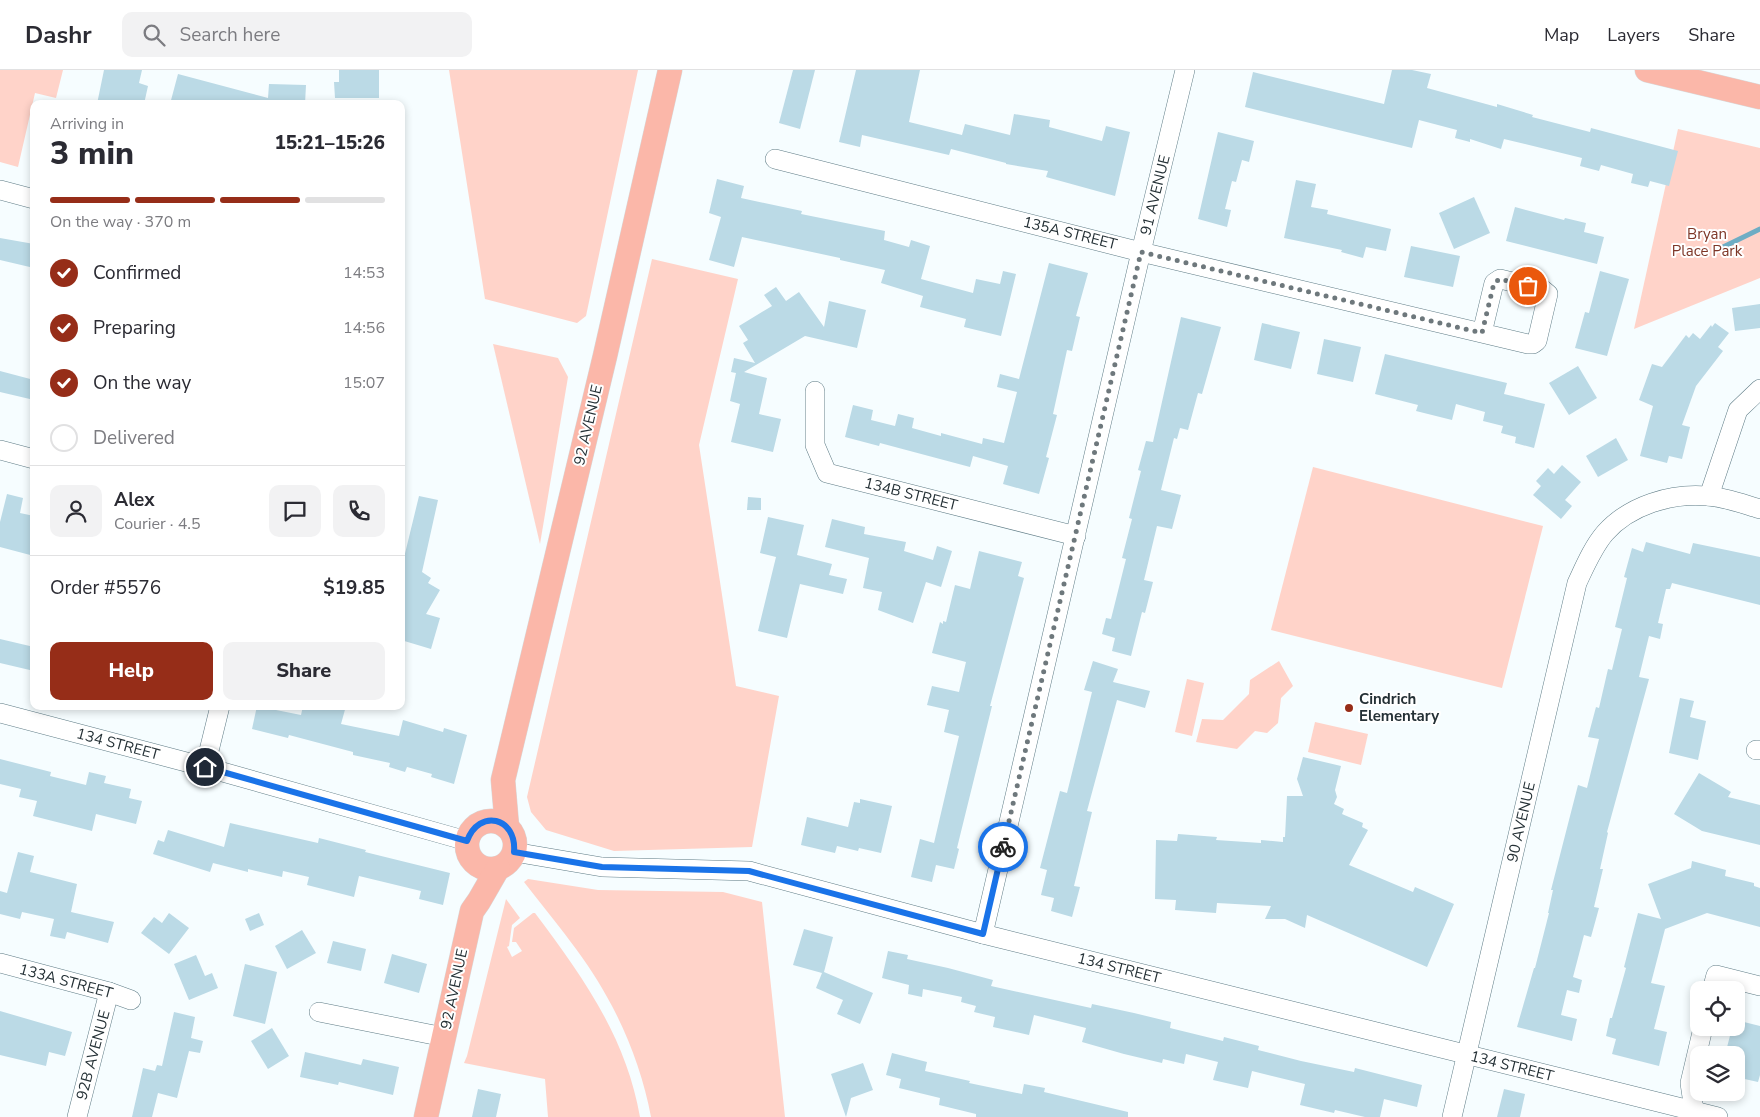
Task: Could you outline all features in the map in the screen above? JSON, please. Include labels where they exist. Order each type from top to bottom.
[{"type":"main road","name":"92 AVENUE","points":[[504,780],[605,356],[670,70]]},
{"type":"main road","points":[[1648,70],[1760,97]]},
{"type":"main road","points":[[504,780],[508,827]]},
{"type":"main road","points":[[472,911],[469,898],[473,881],[474,841],[495,789],[504,780]]},
{"type":"main road","points":[[486,821],[496,821],[508,827],[512,832],[515,842],[506,860],[485,869],[477,865],[474,841],[486,821]]},
{"type":"main road","name":"92 AVENUE","points":[[426,1117],[472,911],[487,885],[506,860]]},
{"type":"street","name":"91 AVENUE","points":[[983,934],[1185,70]]},
{"type":"street","name":"135A STREET","points":[[775,159],[1141,252],[1482,333]]},
{"type":"street","points":[[0,190],[30,198]]},
{"type":"street","points":[[1760,389],[1738,410],[1709,496],[1760,509]]},
{"type":"street","name":"134B STREET","points":[[814,391],[815,445],[827,473],[1076,536]]},
{"type":"street","points":[[0,450],[30,458]]},
{"type":"street","name":"90 AVENUE","points":[[1452,1117],[1577,583],[1605,533],[1626,515],[1650,504],[1678,495],[1709,496]]},
{"type":"street","points":[[205,767],[219,710]]},
{"type":"street","name":"134 STREET","points":[[0,713],[474,841]]},
{"type":"street","name":"134 STREET","points":[[506,860],[602,867],[749,871],[983,934],[1466,1054],[1695,1114],[1718,1117]]},
{"type":"street","name":"133A STREET","points":[[0,963],[109,992],[131,1000]]},
{"type":"street","points":[[1745,985],[1760,986]]},
{"type":"street","name":"92B AVENUE","points":[[77,1117],[109,992]]},
{"type":"street","points":[[319,1012],[444,1037]]},
{"type":"street","points":[[1695,1114],[1690,1083],[1701,1036]]},
{"type":"green space","points":[[0,70],[63,70],[56,98],[35,93],[33,100],[30,100],[30,115],[18,167],[0,162]]},
{"type":"green space","points":[[449,70],[638,70],[586,316],[577,323],[485,299]]},
{"type":"green space","name":"Bryan Place Park","points":[[1678,129],[1760,148],[1760,278],[1634,329]]},
{"type":"green space","points":[[652,259],[738,279],[699,445],[736,686],[779,696],[752,847],[614,851],[546,830],[531,812],[527,797]]},
{"type":"green space","points":[[493,344],[558,358],[568,377],[540,544]]},
{"type":"green space","points":[[1313,467],[1543,526],[1502,688],[1271,630]]},
{"type":"green space","points":[[1279,661],[1293,686],[1281,698],[1278,723],[1267,733],[1255,731],[1237,749],[1196,742],[1202,719],[1223,720],[1249,694],[1250,680]]},
{"type":"green space","points":[[1187,679],[1204,683],[1192,736],[1175,732]]},
{"type":"green space","points":[[1315,722],[1368,734],[1361,765],[1308,752]]},
{"type":"green space","points":[[528,879],[598,890],[723,892],[762,902],[785,1117],[651,1117],[636,1060],[612,1006],[593,973],[524,882]]},
{"type":"green space","points":[[506,899],[520,918],[512,925],[509,946],[507,947],[512,957],[522,951],[516,942],[512,942],[514,928],[535,913],[586,985],[613,1034],[624,1060],[640,1117],[548,1117],[545,1079],[464,1063]]},
{"type":"building","points":[[104,70],[142,70],[139,83],[148,86],[145,100],[98,100]]},
{"type":"building","points":[[339,70],[379,70],[379,98],[335,98],[334,82],[339,82]]},
{"type":"building","points":[[793,70],[815,70],[800,129],[779,123]]},
{"type":"building","points":[[856,70],[920,70],[909,122],[962,135],[965,124],[1010,135],[1014,114],[1050,120],[1049,127],[1102,141],[1106,126],[1130,132],[1115,196],[1046,177],[1048,171],[1006,164],[951,149],[949,155],[862,135],[860,147],[839,142]]},
{"type":"building","points":[[1392,70],[1412,70],[1431,74],[1427,88],[1497,107],[1497,104],[1533,115],[1532,117],[1590,132],[1591,128],[1678,151],[1669,186],[1650,181],[1648,187],[1631,183],[1633,174],[1601,165],[1599,171],[1580,166],[1582,158],[1504,139],[1501,149],[1470,139],[1470,142],[1455,138],[1457,130],[1419,120],[1412,148],[1245,107],[1253,72],[1384,104]]},
{"type":"building","points":[[178,74],[268,98],[269,84],[306,85],[305,100],[171,100]]},
{"type":"building","points":[[1218,132],[1254,141],[1249,162],[1242,160],[1236,182],[1232,181],[1225,209],[1231,210],[1227,227],[1198,219]]},
{"type":"building","points":[[717,179],[744,186],[741,198],[802,211],[801,214],[885,231],[884,240],[909,247],[911,240],[930,246],[921,279],[973,293],[976,279],[1000,284],[1003,271],[1016,274],[1001,336],[964,327],[966,319],[920,307],[923,296],[881,283],[885,270],[840,260],[840,258],[742,237],[734,267],[709,260],[721,217],[709,213]]},
{"type":"building","points":[[1296,180],[1316,184],[1311,207],[1328,210],[1327,214],[1391,229],[1386,251],[1366,247],[1363,258],[1341,252],[1342,250],[1284,238]]},
{"type":"building","points":[[1474,197],[1490,233],[1454,249],[1439,213]]},
{"type":"building","points":[[1515,207],[1564,220],[1565,218],[1586,223],[1584,232],[1604,237],[1597,264],[1506,241]]},
{"type":"building","points":[[0,238],[30,243],[30,267],[0,260]]},
{"type":"building","points":[[1411,246],[1460,256],[1453,287],[1404,277]]},
{"type":"building","points":[[1049,263],[1088,273],[1076,316],[1080,317],[1072,351],[1067,350],[1053,414],[1057,415],[1046,457],[1049,458],[1039,494],[1003,484],[1008,466],[973,456],[970,467],[880,443],[879,446],[845,437],[853,405],[873,410],[871,420],[895,426],[898,414],[914,418],[912,428],[941,436],[941,433],[982,444],[983,438],[1004,443],[1017,392],[997,387],[1000,374],[1019,379]]},
{"type":"building","points":[[1600,271],[1629,279],[1607,356],[1575,348],[1585,312],[1589,313]]},
{"type":"building","points":[[776,287],[786,301],[799,292],[824,327],[829,301],[866,310],[857,348],[805,336],[744,372],[767,378],[759,414],[781,419],[773,452],[731,442],[740,404],[730,401],[736,373],[731,372],[734,358],[755,363],[743,343],[748,340],[739,326],[772,306],[764,295]]},
{"type":"building","points":[[1760,304],[1760,328],[1735,331],[1732,308]]},
{"type":"building","points":[[1181,317],[1221,327],[1202,394],[1198,393],[1188,430],[1180,428],[1177,439],[1174,438],[1161,490],[1181,495],[1172,529],[1157,526],[1144,580],[1153,582],[1145,613],[1142,612],[1131,656],[1112,651],[1115,638],[1102,634],[1106,618],[1111,619],[1126,559],[1122,558],[1132,519],[1129,518],[1141,471],[1138,470],[1146,441],[1153,442]]},
{"type":"building","points":[[1262,323],[1300,332],[1291,369],[1254,360]]},
{"type":"building","points":[[1715,323],[1729,333],[1718,347],[1723,351],[1696,386],[1682,425],[1690,427],[1682,459],[1669,456],[1667,463],[1640,456],[1653,406],[1639,400],[1652,364],[1662,367],[1686,335],[1689,338],[1693,333],[1700,339],[1711,325],[1712,327]]},
{"type":"building","points":[[1324,339],[1361,347],[1353,382],[1317,374]]},
{"type":"building","points":[[1385,354],[1507,383],[1504,394],[1545,404],[1534,448],[1515,443],[1516,437],[1501,433],[1503,426],[1483,421],[1485,412],[1456,404],[1452,420],[1416,411],[1418,405],[1375,394]]},
{"type":"building","points":[[1578,366],[1597,398],[1569,415],[1549,383]]},
{"type":"building","points":[[0,371],[30,379],[30,399],[0,392]]},
{"type":"building","points":[[1616,438],[1628,460],[1598,477],[1586,456]]},
{"type":"building","points":[[1562,465],[1581,482],[1565,500],[1572,506],[1561,519],[1533,495],[1541,486],[1536,481],[1548,468],[1554,474]]},
{"type":"building","points":[[7,494],[23,498],[20,513],[30,515],[30,555],[0,547],[0,522]]},
{"type":"building","points":[[419,496],[438,500],[422,572],[431,578],[428,583],[440,590],[426,614],[440,618],[431,649],[405,641],[405,554]]},
{"type":"building","points":[[748,497],[761,498],[761,510],[747,510]]},
{"type":"building","points":[[768,517],[804,525],[797,555],[832,564],[829,575],[847,579],[843,594],[800,584],[787,638],[758,631],[776,557],[760,553]]},
{"type":"building","points":[[832,519],[865,527],[864,534],[906,542],[904,551],[933,560],[937,546],[952,551],[941,587],[926,582],[913,623],[878,610],[882,592],[863,588],[869,558],[825,547]]},
{"type":"building","points":[[1646,542],[1690,554],[1693,543],[1760,557],[1760,605],[1672,583],[1670,589],[1666,589],[1658,623],[1663,624],[1660,639],[1649,636],[1639,677],[1649,679],[1607,832],[1600,869],[1603,869],[1594,907],[1599,908],[1591,937],[1584,935],[1573,977],[1582,980],[1579,993],[1567,990],[1561,1015],[1577,1019],[1572,1041],[1517,1027],[1549,913],[1553,890],[1551,890],[1578,785],[1587,788],[1599,739],[1588,737],[1596,707],[1599,708],[1608,669],[1612,670],[1622,629],[1615,627],[1627,578],[1624,577],[1632,548],[1643,552]]},
{"type":"building","points":[[979,551],[1022,562],[1018,576],[1024,578],[990,706],[992,706],[957,848],[959,849],[954,869],[936,865],[932,882],[911,877],[920,839],[934,843],[959,736],[944,732],[949,710],[927,705],[932,686],[959,692],[966,662],[932,653],[940,622],[943,624],[943,621],[946,622],[955,585],[970,589]]},
{"type":"building","points":[[0,639],[30,646],[30,670],[0,663]]},
{"type":"building","points":[[1093,661],[1118,669],[1113,682],[1150,691],[1145,708],[1117,700],[1087,811],[1092,812],[1074,886],[1080,887],[1072,917],[1051,911],[1054,898],[1041,895],[1047,870],[1040,868],[1060,791],[1067,793],[1092,692],[1084,690]]},
{"type":"building","points":[[1680,698],[1694,701],[1690,717],[1706,721],[1698,760],[1669,753]]},
{"type":"building","points":[[256,710],[276,710],[301,715],[302,710],[345,710],[341,724],[399,736],[403,720],[443,732],[444,728],[467,735],[454,784],[431,777],[432,774],[407,767],[405,772],[389,767],[390,763],[353,755],[353,752],[289,735],[288,738],[252,729]]},
{"type":"building","points":[[1303,757],[1341,766],[1335,790],[1337,797],[1334,804],[1344,809],[1342,814],[1363,823],[1362,827],[1368,830],[1349,865],[1413,892],[1415,887],[1454,904],[1427,967],[1307,915],[1305,928],[1285,919],[1265,919],[1271,906],[1217,903],[1216,913],[1175,910],[1176,900],[1155,899],[1156,840],[1177,841],[1178,834],[1217,837],[1216,840],[1261,843],[1261,840],[1283,842],[1283,837],[1285,837],[1287,796],[1303,796],[1297,779]]},
{"type":"building","points":[[0,759],[51,772],[50,776],[86,785],[89,772],[106,776],[104,783],[131,789],[129,798],[142,801],[136,824],[96,814],[92,831],[33,816],[37,801],[19,797],[21,789],[0,784]]},
{"type":"building","points":[[1699,773],[1731,792],[1728,797],[1760,805],[1760,845],[1702,831],[1674,814]]},
{"type":"building","points":[[860,799],[892,806],[881,853],[859,848],[858,851],[837,846],[835,853],[801,845],[807,817],[848,827],[854,802],[860,803]]},
{"type":"building","points":[[230,823],[318,843],[319,838],[366,850],[365,852],[450,873],[443,905],[419,899],[421,891],[359,876],[354,897],[307,885],[309,877],[283,871],[282,877],[248,869],[248,872],[213,863],[210,872],[153,854],[158,840],[164,842],[168,830],[224,847]]},
{"type":"building","points":[[18,852],[34,856],[30,872],[77,884],[71,912],[114,922],[108,943],[67,932],[65,939],[50,936],[54,919],[22,912],[20,919],[0,914],[0,891],[7,893]]},
{"type":"building","points":[[1692,861],[1726,870],[1725,876],[1754,883],[1754,886],[1760,888],[1760,927],[1707,913],[1665,929],[1651,983],[1665,986],[1654,1029],[1667,1032],[1659,1066],[1612,1054],[1616,1039],[1606,1036],[1626,968],[1624,967],[1638,913],[1661,919],[1648,884],[1691,868]]},
{"type":"building","points":[[169,913],[189,928],[169,954],[141,933],[154,917],[162,923]]},
{"type":"building","points":[[259,913],[264,925],[250,931],[245,919]]},
{"type":"building","points":[[804,929],[833,937],[824,972],[873,993],[860,1024],[837,1014],[843,1000],[816,988],[822,973],[793,965]]},
{"type":"building","points":[[302,930],[316,953],[287,969],[275,946]]},
{"type":"building","points":[[333,941],[366,949],[361,971],[327,963]]},
{"type":"building","points":[[888,951],[908,955],[907,959],[993,980],[991,986],[1091,1008],[1092,1004],[1134,1013],[1171,1022],[1170,1028],[1223,1041],[1224,1037],[1259,1046],[1258,1050],[1301,1061],[1354,1072],[1355,1068],[1422,1085],[1417,1107],[1384,1099],[1380,1117],[1365,1117],[1335,1110],[1334,1113],[1300,1105],[1305,1084],[1252,1071],[1248,1088],[1213,1080],[1218,1062],[1186,1054],[1184,1064],[1163,1059],[1162,1063],[1124,1054],[1082,1042],[1086,1028],[1034,1015],[1029,1035],[993,1027],[995,1017],[974,1012],[976,1006],[961,1002],[962,997],[923,989],[922,997],[908,994],[909,985],[882,978]]},
{"type":"building","points":[[392,954],[427,964],[419,993],[384,983]]},
{"type":"building","points":[[196,955],[205,976],[212,973],[218,988],[189,1000],[174,964]]},
{"type":"building","points":[[245,964],[277,972],[265,1024],[233,1016]]},
{"type":"building","points":[[0,1011],[72,1032],[65,1056],[49,1052],[46,1066],[0,1055]]},
{"type":"building","points":[[174,1012],[195,1017],[191,1038],[203,1041],[200,1053],[189,1051],[177,1098],[158,1093],[152,1117],[132,1117],[143,1068],[155,1071],[157,1065],[162,1066]]},
{"type":"building","points":[[1745,1022],[1760,1026],[1760,1075],[1758,1082],[1745,1079],[1745,1046],[1727,1046],[1730,1036],[1745,1036]]},
{"type":"building","points":[[272,1028],[289,1056],[268,1069],[251,1041]]},
{"type":"building","points":[[305,1052],[361,1065],[363,1059],[399,1067],[393,1095],[339,1082],[338,1085],[300,1077]]},
{"type":"building","points":[[892,1053],[927,1062],[925,1071],[970,1081],[969,1083],[1022,1094],[1024,1084],[1045,1088],[1044,1092],[1128,1112],[1128,1117],[976,1117],[976,1114],[939,1105],[940,1098],[899,1088],[901,1079],[886,1075]]},
{"type":"building","points":[[863,1063],[873,1090],[851,1098],[846,1117],[831,1074]]},
{"type":"building","points":[[478,1089],[501,1094],[496,1117],[472,1117]]},
{"type":"building","points":[[1504,1089],[1525,1094],[1520,1117],[1497,1117]]},
{"type":"waterway","points":[[1717,250],[1760,229]]},
{"type":"way so far","points":[[1003,847],[1141,252],[1482,333],[1494,283],[1500,279],[1528,286]]},
{"type":"place","name":"Cindrich Elementary","points":[[1349,708]]},
{"type":"route","points":[[205,767],[467,841],[470,832],[478,824],[486,821],[496,821],[506,825],[512,832],[515,842],[514,852],[602,867],[749,871],[983,934],[1003,847]]}]
